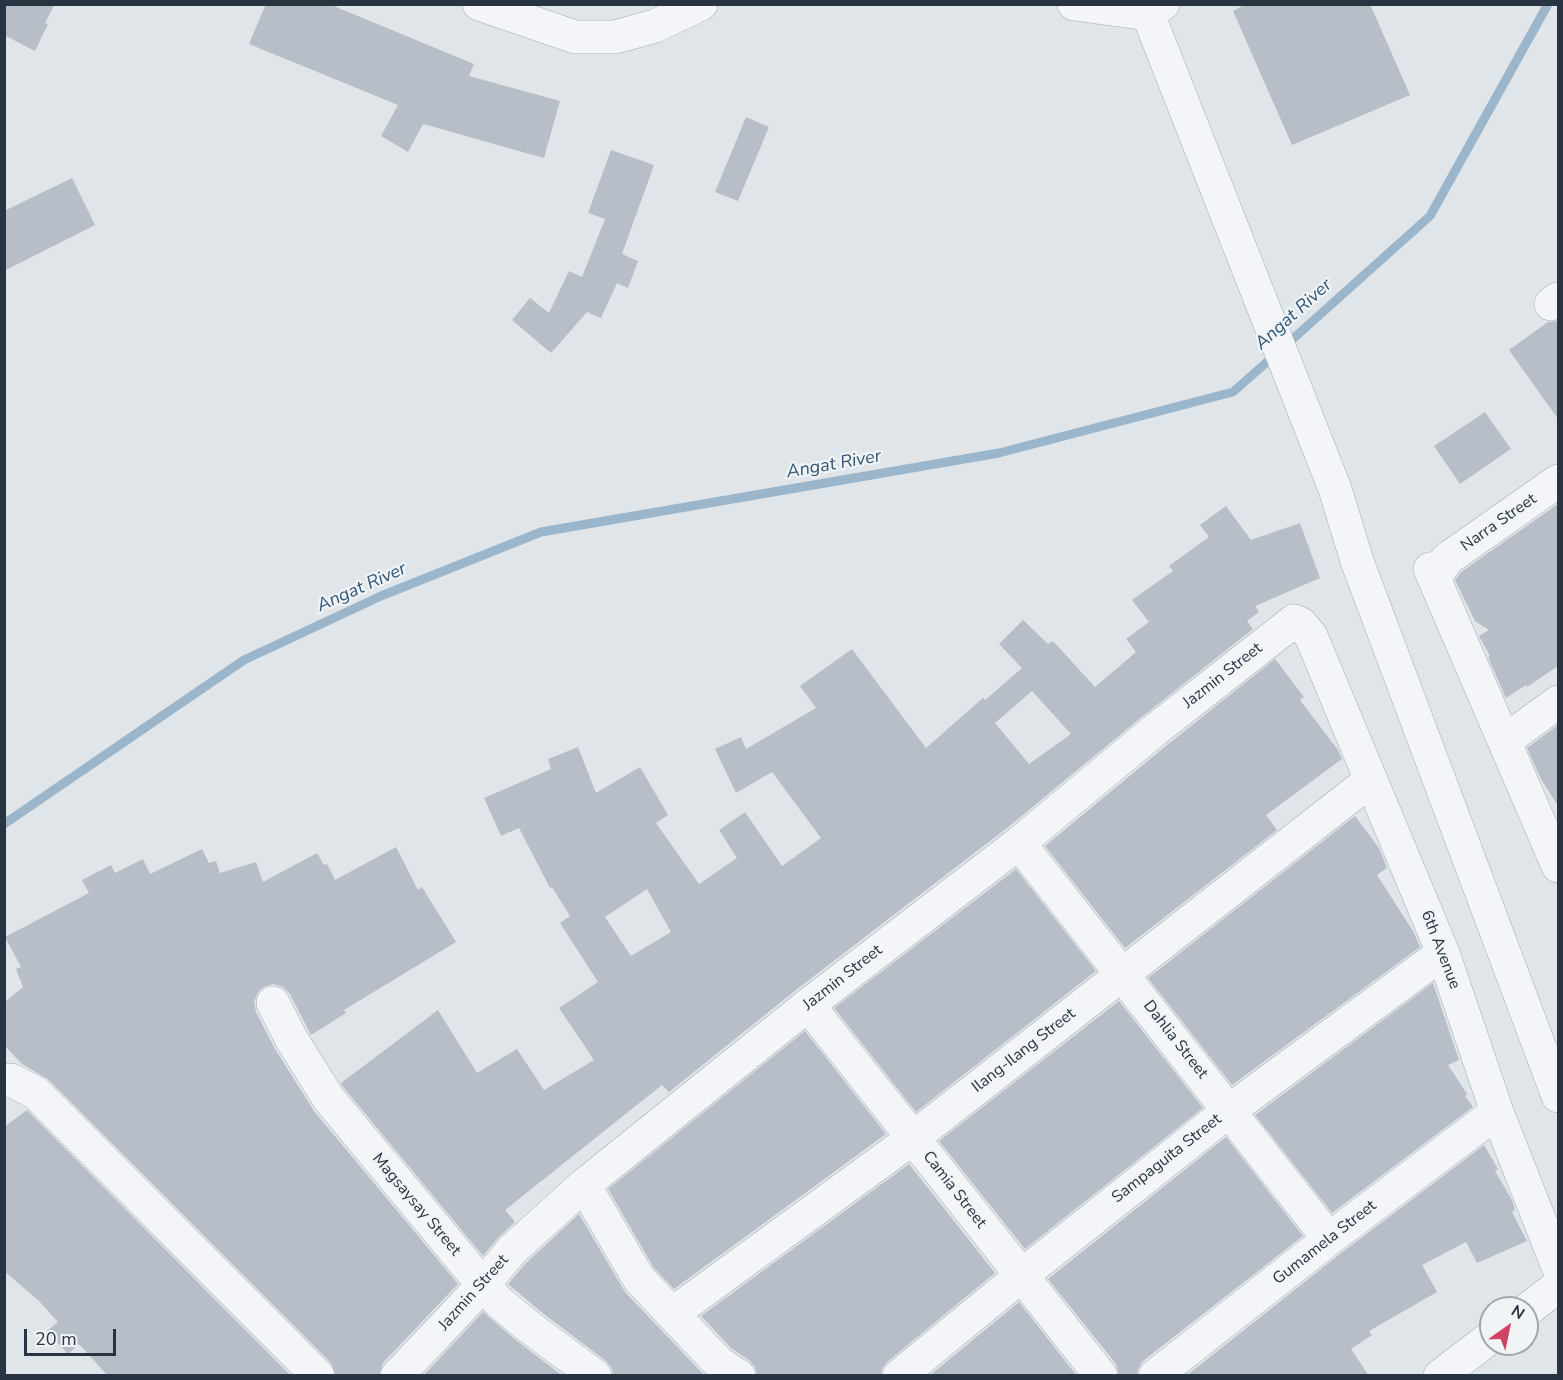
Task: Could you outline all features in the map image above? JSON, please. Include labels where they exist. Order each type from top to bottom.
[{"type":"street","points":[[479,4],[575,37],[615,37],[654,26],[701,4]]},
{"type":"street","points":[[1074,4],[1152,8],[1335,489],[1357,561],[1558,1096]]},
{"type":"street","name":"Narra Street","points":[[1505,741],[1430,569],[1442,567],[1447,559],[1558,481]]},
{"type":"street","name":"Jazmin Street","points":[[397,1376],[483,1285],[512,1250],[584,1185],[808,1005],[1019,843],[1155,730],[1290,623],[1294,621],[1301,624],[1311,636]]},
{"type":"street","name":"6th Avenue","points":[[1311,636],[1443,953],[1497,1112],[1558,1267]]},
{"type":"street","points":[[1558,702],[1505,741],[1558,867]]},
{"type":"street","name":"Ilang-Ilang Street","points":[[672,1314],[913,1138],[1371,780]]},
{"type":"street","name":"Dahlia Street","points":[[1019,843],[1329,1239]]},
{"type":"street","name":"Sampaguita Street","points":[[899,1376],[1020,1276],[1230,1110],[1443,953]]},
{"type":"street","name":"Magsaysay Street","points":[[273,1003],[292,1040],[329,1099],[483,1285],[528,1326],[595,1376]]},
{"type":"street","name":"Camia Street","points":[[808,1005],[1101,1376]]},
{"type":"street","points":[[4,1081],[11,1080],[36,1093],[318,1376]]},
{"type":"street","name":"Gumamela Street","points":[[1155,1376],[1329,1239],[1497,1112]]},
{"type":"street","points":[[584,1185],[639,1279],[719,1363],[739,1376]]},
{"type":"street","points":[[1539,1301],[1558,1286]]},
{"type":"street","points":[[1440,1376],[1479,1346]]},
{"type":"building","points":[[4,4],[55,4],[35,51],[4,35]]},
{"type":"building","points":[[266,4],[329,4],[474,64],[469,76],[560,101],[544,158],[423,124],[408,152],[381,136],[398,105],[249,44]]},
{"type":"building","points":[[1246,4],[1370,4],[1410,95],[1292,145],[1233,11]]},
{"type":"building","points":[[746,117],[769,127],[738,201],[715,192]]},
{"type":"building","points":[[611,150],[654,165],[622,254],[638,261],[628,288],[617,283],[601,318],[587,312],[551,353],[512,320],[530,298],[549,313],[569,271],[582,277],[605,219],[588,213]]},
{"type":"building","points":[[72,178],[95,225],[4,271],[4,211]]},
{"type":"building","points":[[1558,321],[1558,419],[1509,350],[1548,322]]},
{"type":"building","points":[[1485,412],[1511,449],[1460,484],[1434,446]]},
{"type":"building","points":[[1558,504],[1558,666],[1506,698],[1488,657],[1490,656],[1479,636],[1489,630],[1475,621],[1455,580],[1461,572]]},
{"type":"building","points":[[1226,506],[1251,540],[1300,523],[1320,578],[1255,606],[1259,612],[1247,621],[1253,629],[1007,828],[796,990],[669,1092],[662,1085],[505,1210],[515,1222],[483,1256],[344,1088],[341,1083],[438,1010],[477,1073],[517,1049],[544,1090],[594,1060],[559,1008],[598,982],[560,923],[570,916],[552,887],[550,888],[519,828],[501,836],[484,798],[551,769],[548,759],[578,747],[596,793],[640,767],[668,815],[656,823],[699,884],[737,858],[719,830],[745,812],[782,866],[821,838],[772,772],[736,793],[715,749],[741,737],[746,749],[816,708],[800,686],[852,649],[926,748],[983,698],[985,700],[1022,668],[999,644],[1023,620],[1048,644],[1053,641],[1095,687],[1136,652],[1126,639],[1149,622],[1132,600],[1173,571],[1169,566],[1209,537],[1200,525]],"holes":[[[1032,691],[1071,734],[1029,764],[995,723]],[[647,889],[671,932],[631,956],[605,917]]]},
{"type":"building","points":[[1275,659],[1304,697],[1300,700],[1338,750],[1342,759],[1266,815],[1277,830],[1125,948],[1045,846]]},
{"type":"building","points":[[1558,725],[1558,806],[1541,779],[1527,748]]},
{"type":"building","points":[[1355,816],[1379,848],[1387,868],[1377,875],[1413,931],[1420,947],[1232,1085],[1148,978]]},
{"type":"building","points":[[396,847],[418,890],[422,887],[456,942],[344,1010],[346,1013],[311,1035],[290,994],[283,987],[273,984],[264,987],[258,992],[254,1002],[256,1012],[275,1049],[314,1111],[458,1284],[383,1363],[379,1376],[336,1376],[331,1363],[49,1080],[22,1064],[4,1045],[4,1003],[23,987],[16,969],[21,967],[5,937],[89,893],[82,880],[111,865],[115,873],[143,859],[150,874],[202,849],[209,863],[216,861],[220,873],[256,862],[263,882],[317,853],[324,865],[327,864],[335,880]]},
{"type":"building","points":[[1016,869],[1096,971],[916,1112],[834,1008]]},
{"type":"building","points":[[1433,983],[1459,1060],[1448,1065],[1473,1107],[1332,1213],[1255,1115]]},
{"type":"building","points":[[1119,1001],[1203,1108],[1025,1249],[939,1141]]},
{"type":"building","points":[[805,1031],[886,1134],[674,1289],[654,1268],[608,1189]]},
{"type":"building","points":[[27,1110],[291,1376],[108,1376],[79,1344],[68,1354],[47,1331],[58,1322],[38,1300],[4,1271],[4,1127]]},
{"type":"building","points":[[1226,1137],[1303,1236],[1143,1361],[1137,1376],[1119,1376],[1116,1364],[1048,1279]]},
{"type":"building","points":[[1484,1145],[1498,1169],[1495,1171],[1512,1200],[1515,1210],[1512,1212],[1527,1241],[1477,1263],[1466,1242],[1422,1265],[1437,1292],[1369,1331],[1372,1335],[1351,1349],[1369,1376],[1186,1376],[1340,1254]]},
{"type":"building","points":[[909,1164],[995,1273],[887,1362],[882,1369],[881,1376],[757,1376],[755,1367],[750,1361],[731,1348],[701,1316]]},
{"type":"building","points":[[579,1214],[625,1292],[705,1376],[613,1376],[612,1368],[606,1361],[508,1284],[526,1263]]},
{"type":"building","points":[[1019,1302],[1077,1376],[929,1376]]},
{"type":"building","points":[[483,1312],[517,1341],[563,1376],[423,1376]]},
{"type":"waterway","name":"Angat River","points":[[1286,345],[1430,216],[1548,4]]},
{"type":"waterway","name":"Angat River","points":[[4,824],[244,660],[381,596],[541,532],[999,453],[1233,392],[1276,354]]}]
